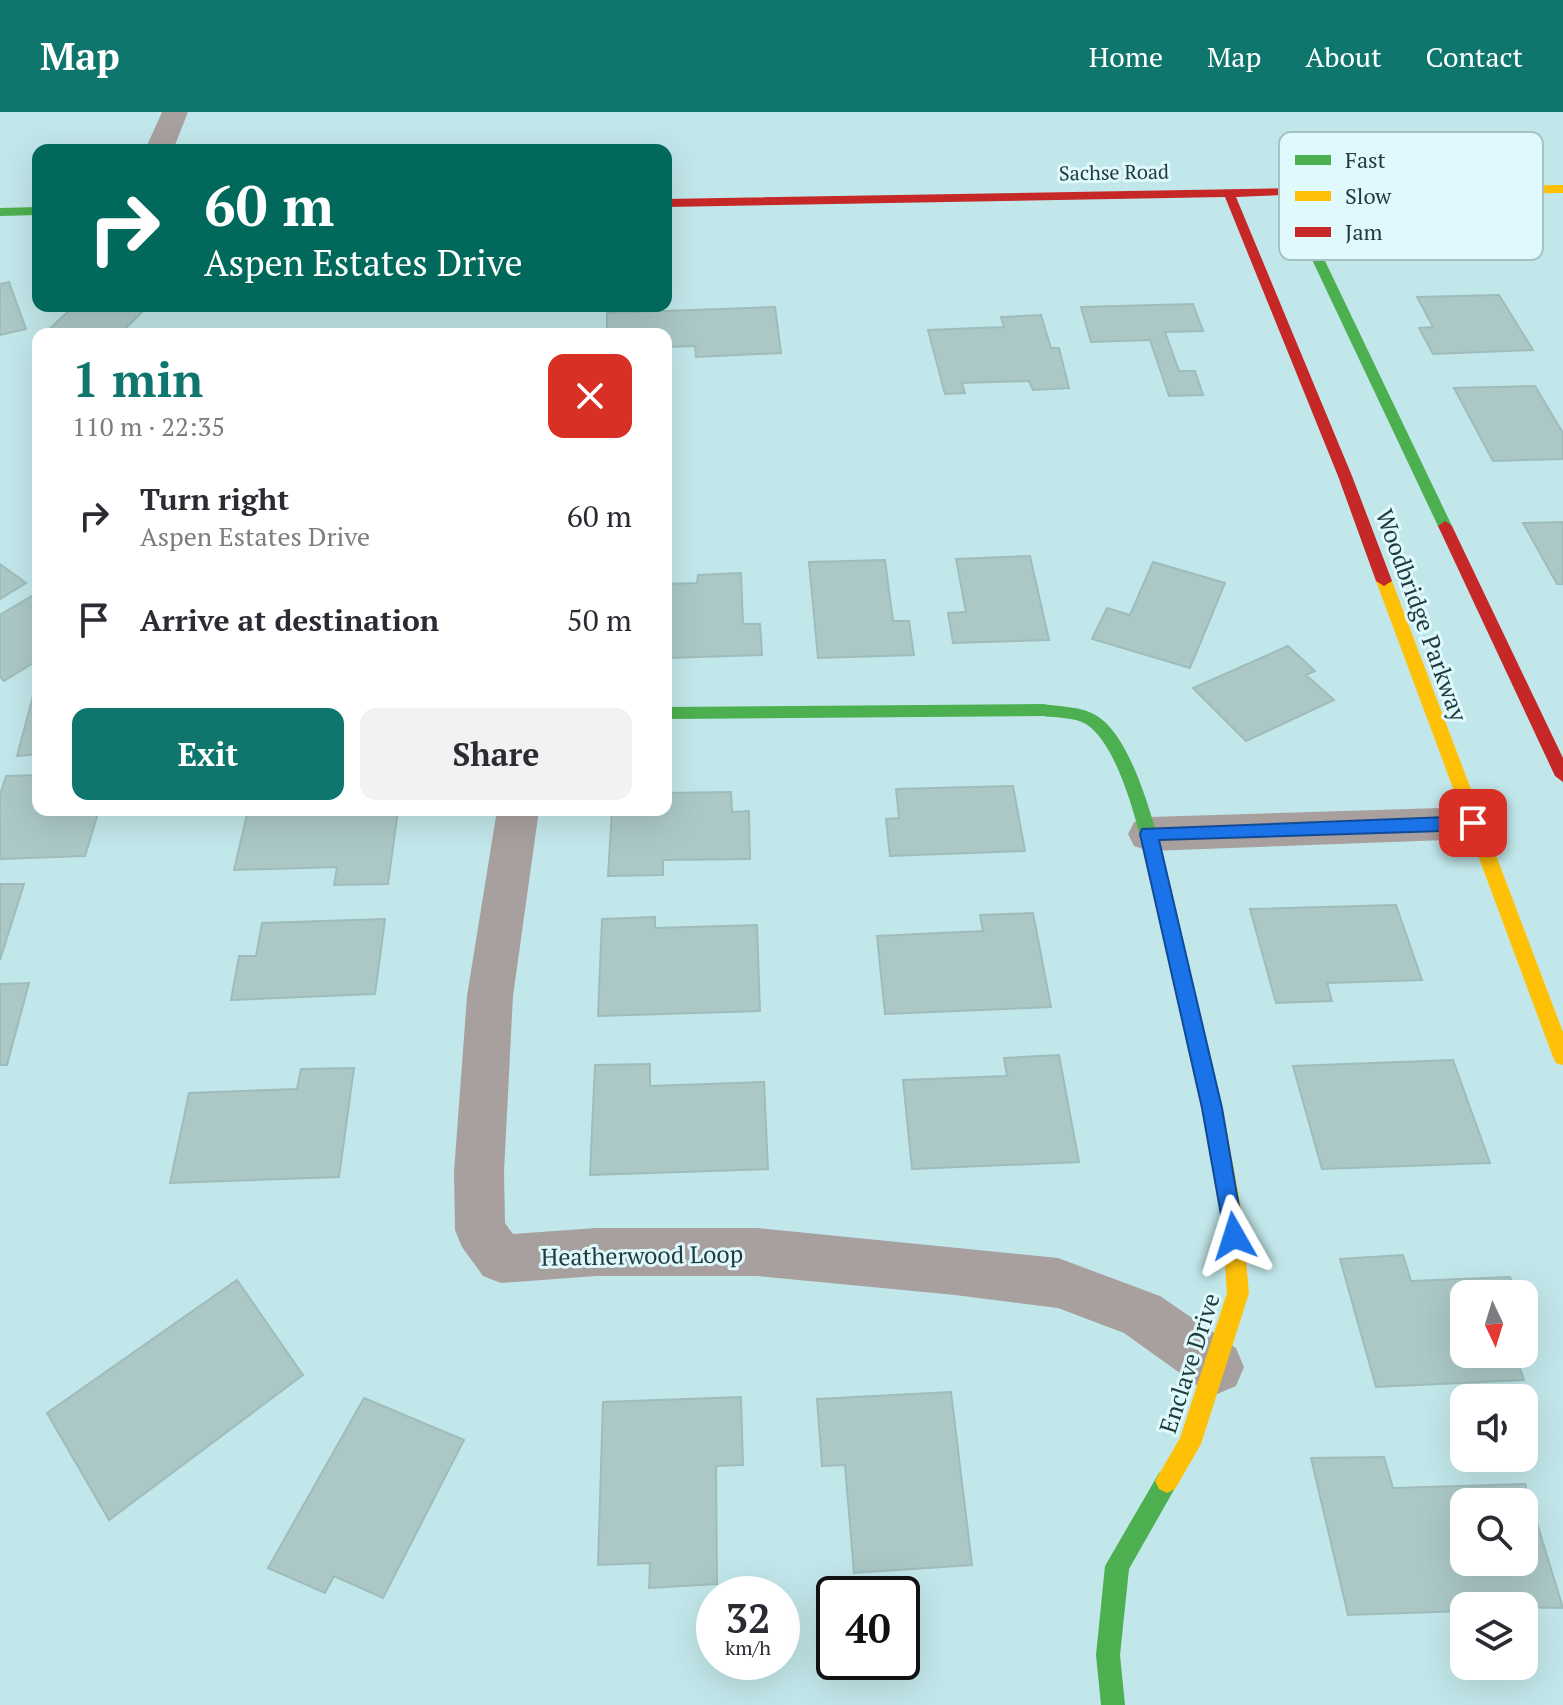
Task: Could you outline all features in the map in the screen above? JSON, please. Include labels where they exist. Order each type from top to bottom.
[{"type":"main road","name":"Sachse Road","points":[[1543,189],[1563,189]]},
{"type":"main road","name":"Sachse Road","points":[[672,203],[1279,192]]},
{"type":"main road","name":"Woodbridge Parkway","points":[[1229,193],[1345,476],[1563,1057]]},
{"type":"main road","points":[[0,212],[32,211]]},
{"type":"main road","name":"Woodbridge Parkway","points":[[1318,260],[1563,776]]},
{"type":"main road","points":[[672,713],[1043,710],[1092,720],[1114,744],[1149,834]]},
{"type":"main road","name":"Enclave Drive","points":[[1113,1705],[1108,1655],[1117,1566],[1190,1444],[1217,1367],[1238,1293],[1231,1208],[1197,1038],[1177,968],[1149,834]]},
{"type":"street","points":[[162,144],[175,112]]},
{"type":"street","name":"Heatherwood Loop","points":[[517,816],[490,996],[479,1172],[480,1230],[501,1259],[596,1252],[757,1252],[1058,1283],[1141,1314],[1217,1367]]},
{"type":"street","points":[[1149,834],[1473,823]]},
{"type":"building","points":[[9,282],[26,329],[0,335],[0,284]]},
{"type":"building","points":[[1499,295],[1533,350],[1433,354],[1419,328],[1433,327],[1417,297]]},
{"type":"building","points":[[1193,304],[1203,331],[1165,332],[1179,371],[1195,371],[1203,395],[1169,396],[1150,340],[1091,342],[1081,307]]},
{"type":"building","points":[[775,307],[781,353],[696,357],[695,346],[672,347],[672,328],[607,328],[607,313]]},
{"type":"building","points":[[68,312],[142,312],[126,328],[50,328]]},
{"type":"building","points":[[1041,315],[1051,348],[1059,348],[1069,388],[1033,390],[1029,381],[962,383],[965,393],[945,394],[928,330],[1004,327],[1001,317]]},
{"type":"building","points":[[1535,386],[1563,433],[1563,459],[1493,461],[1454,388]]},
{"type":"building","points":[[1563,522],[1563,584],[1557,584],[1523,523]]},
{"type":"building","points":[[1030,556],[1049,640],[953,643],[948,613],[966,612],[956,559]]},
{"type":"building","points":[[885,560],[893,621],[909,621],[914,655],[818,658],[809,562]]},
{"type":"building","points":[[1153,562],[1225,583],[1190,668],[1092,639],[1107,608],[1130,615]]},
{"type":"building","points":[[0,564],[26,583],[0,599]]},
{"type":"building","points":[[741,573],[743,624],[760,624],[762,655],[672,658],[672,584],[697,583],[698,575]]},
{"type":"building","points":[[32,596],[32,664],[4,681],[0,677],[0,615]]},
{"type":"building","points":[[1288,646],[1315,671],[1306,675],[1334,700],[1246,741],[1193,688]]},
{"type":"building","points":[[32,700],[32,755],[17,756]]},
{"type":"building","points":[[32,775],[32,816],[97,816],[85,856],[0,859],[0,795],[6,776]]},
{"type":"building","points":[[1013,786],[1025,851],[890,856],[886,819],[899,818],[896,789]]},
{"type":"building","points":[[731,792],[732,812],[749,811],[750,859],[663,860],[663,875],[608,876],[612,816],[672,816],[672,793]]},
{"type":"building","points":[[247,816],[397,816],[388,884],[334,885],[337,867],[234,870]]},
{"type":"building","points":[[0,884],[24,884],[0,960]]},
{"type":"building","points":[[1396,905],[1422,980],[1327,983],[1332,1001],[1276,1003],[1250,909]]},
{"type":"building","points":[[1033,913],[1051,1007],[885,1014],[877,936],[983,931],[980,915]]},
{"type":"building","points":[[655,917],[655,928],[757,925],[760,1011],[598,1016],[602,919]]},
{"type":"building","points":[[385,919],[375,994],[231,1000],[239,956],[256,956],[262,923]]},
{"type":"building","points":[[29,983],[7,1065],[0,1065],[0,984]]},
{"type":"building","points":[[1059,1055],[1079,1162],[912,1169],[903,1080],[1007,1076],[1004,1058]]},
{"type":"building","points":[[1453,1060],[1490,1163],[1322,1169],[1293,1066]]},
{"type":"building","points":[[650,1064],[650,1086],[764,1082],[768,1169],[590,1175],[595,1065]]},
{"type":"building","points":[[354,1068],[339,1177],[170,1183],[189,1093],[297,1089],[301,1069]]},
{"type":"building","points":[[1403,1255],[1411,1281],[1510,1277],[1511,1280],[1450,1280],[1450,1368],[1520,1368],[1524,1380],[1376,1387],[1340,1259]]},
{"type":"building","points":[[237,1280],[303,1375],[109,1520],[47,1413]]},
{"type":"building","points":[[951,1392],[972,1565],[854,1573],[845,1465],[822,1466],[817,1399]]},
{"type":"building","points":[[741,1397],[743,1465],[716,1466],[717,1576],[696,1576],[696,1585],[649,1588],[650,1563],[598,1565],[603,1402]]},
{"type":"building","points":[[364,1398],[464,1440],[383,1598],[334,1576],[325,1593],[268,1568]]},
{"type":"building","points":[[1384,1457],[1393,1488],[1525,1484],[1526,1488],[1450,1488],[1450,1576],[1538,1576],[1538,1526],[1563,1608],[1538,1607],[1538,1592],[1450,1592],[1450,1611],[1348,1615],[1311,1458]]},
{"type":"traffic: fast","points":[[0,212],[32,211]]},
{"type":"traffic: fast","points":[[1318,260],[1445,526]]},
{"type":"traffic: fast","points":[[672,713],[1043,710],[1092,720],[1106,733],[1130,780],[1167,914]]},
{"type":"traffic: fast","points":[[1113,1705],[1108,1655],[1117,1566],[1167,1481]]},
{"type":"traffic: slow","points":[[1543,189],[1563,189]]},
{"type":"traffic: slow","points":[[1384,581],[1563,1057]]},
{"type":"traffic: slow","points":[[1167,914],[1217,1132],[1231,1208],[1238,1293],[1190,1444],[1167,1481]]},
{"type":"traffic: jam","points":[[672,203],[1279,192]]},
{"type":"traffic: jam","points":[[1229,193],[1345,476],[1384,581]]},
{"type":"traffic: jam","points":[[1445,526],[1563,776]]},
{"type":"route","points":[[1234,1236],[1212,1108],[1197,1038],[1177,968],[1149,834],[1473,823]]}]
